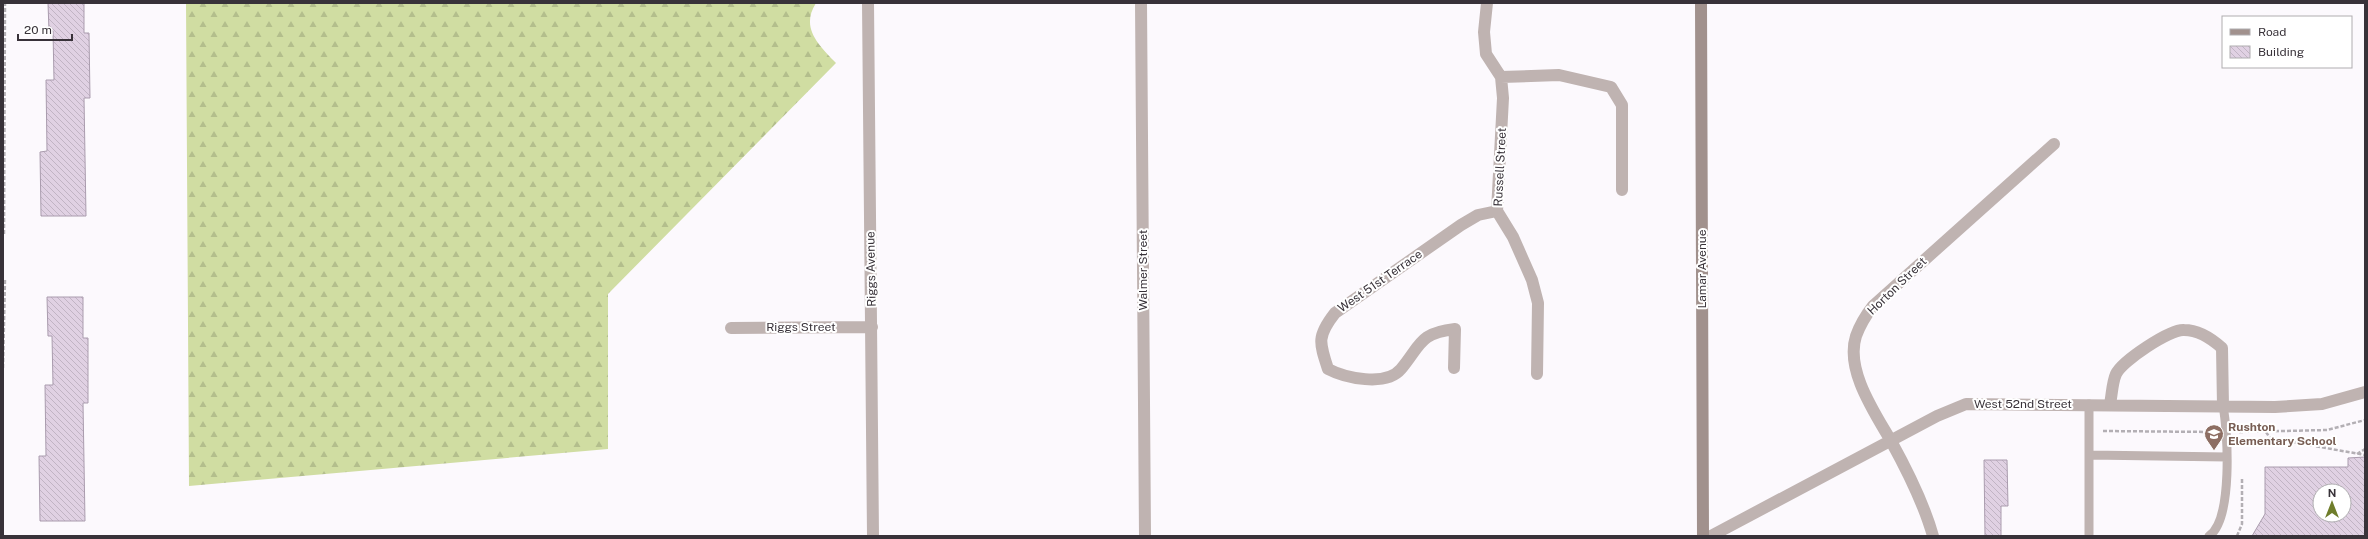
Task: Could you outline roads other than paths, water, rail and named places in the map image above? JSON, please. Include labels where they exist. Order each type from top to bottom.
[{"type":"street","name":"Riggs Avenue","points":[[868,3],[873,536]]},
{"type":"street","name":"Walmer Street","points":[[1141,3],[1145,536]]},
{"type":"street","name":"Russell Street","points":[[1487,3],[1484,32],[1486,54],[1501,78],[1503,98],[1497,211],[1513,237],[1532,280],[1538,303],[1537,374]]},
{"type":"street","name":"Lamar Avenue","points":[[1701,3],[1702,536]]},
{"type":"street","points":[[1501,78],[1559,75],[1611,87],[1622,105],[1622,190]]},
{"type":"street","name":"Horton Street","points":[[1933,536],[1924,509],[1891,440],[1868,401],[1857,372],[1856,336],[1864,319],[1873,306],[2054,144]]},
{"type":"street","name":"West 51st Terrace","points":[[1454,368],[1455,329],[1441,331],[1421,341],[1400,370],[1388,377],[1363,380],[1343,377],[1328,369],[1321,349],[1323,328],[1335,313],[1461,225],[1478,215],[1497,211]]},
{"type":"street","name":"Riggs Street","points":[[731,328],[872,326]]},
{"type":"street","points":[[2110,404],[2116,373],[2130,359],[2158,340],[2183,330],[2210,337],[2222,348],[2223,406]]},
{"type":"street","name":"West 52nd Street","points":[[1711,536],[1937,416],[1966,404],[2223,406],[2322,404],[2365,392]]},
{"type":"lane","points":[[2089,404],[2089,536]]},
{"type":"lane","points":[[2212,535],[2220,518],[2226,498],[2227,429],[2223,406]]},
{"type":"lane","points":[[2090,455],[2227,457]]},
{"type":"place","name":"Rushton Elementary School","points":[[2214,451]]}]
